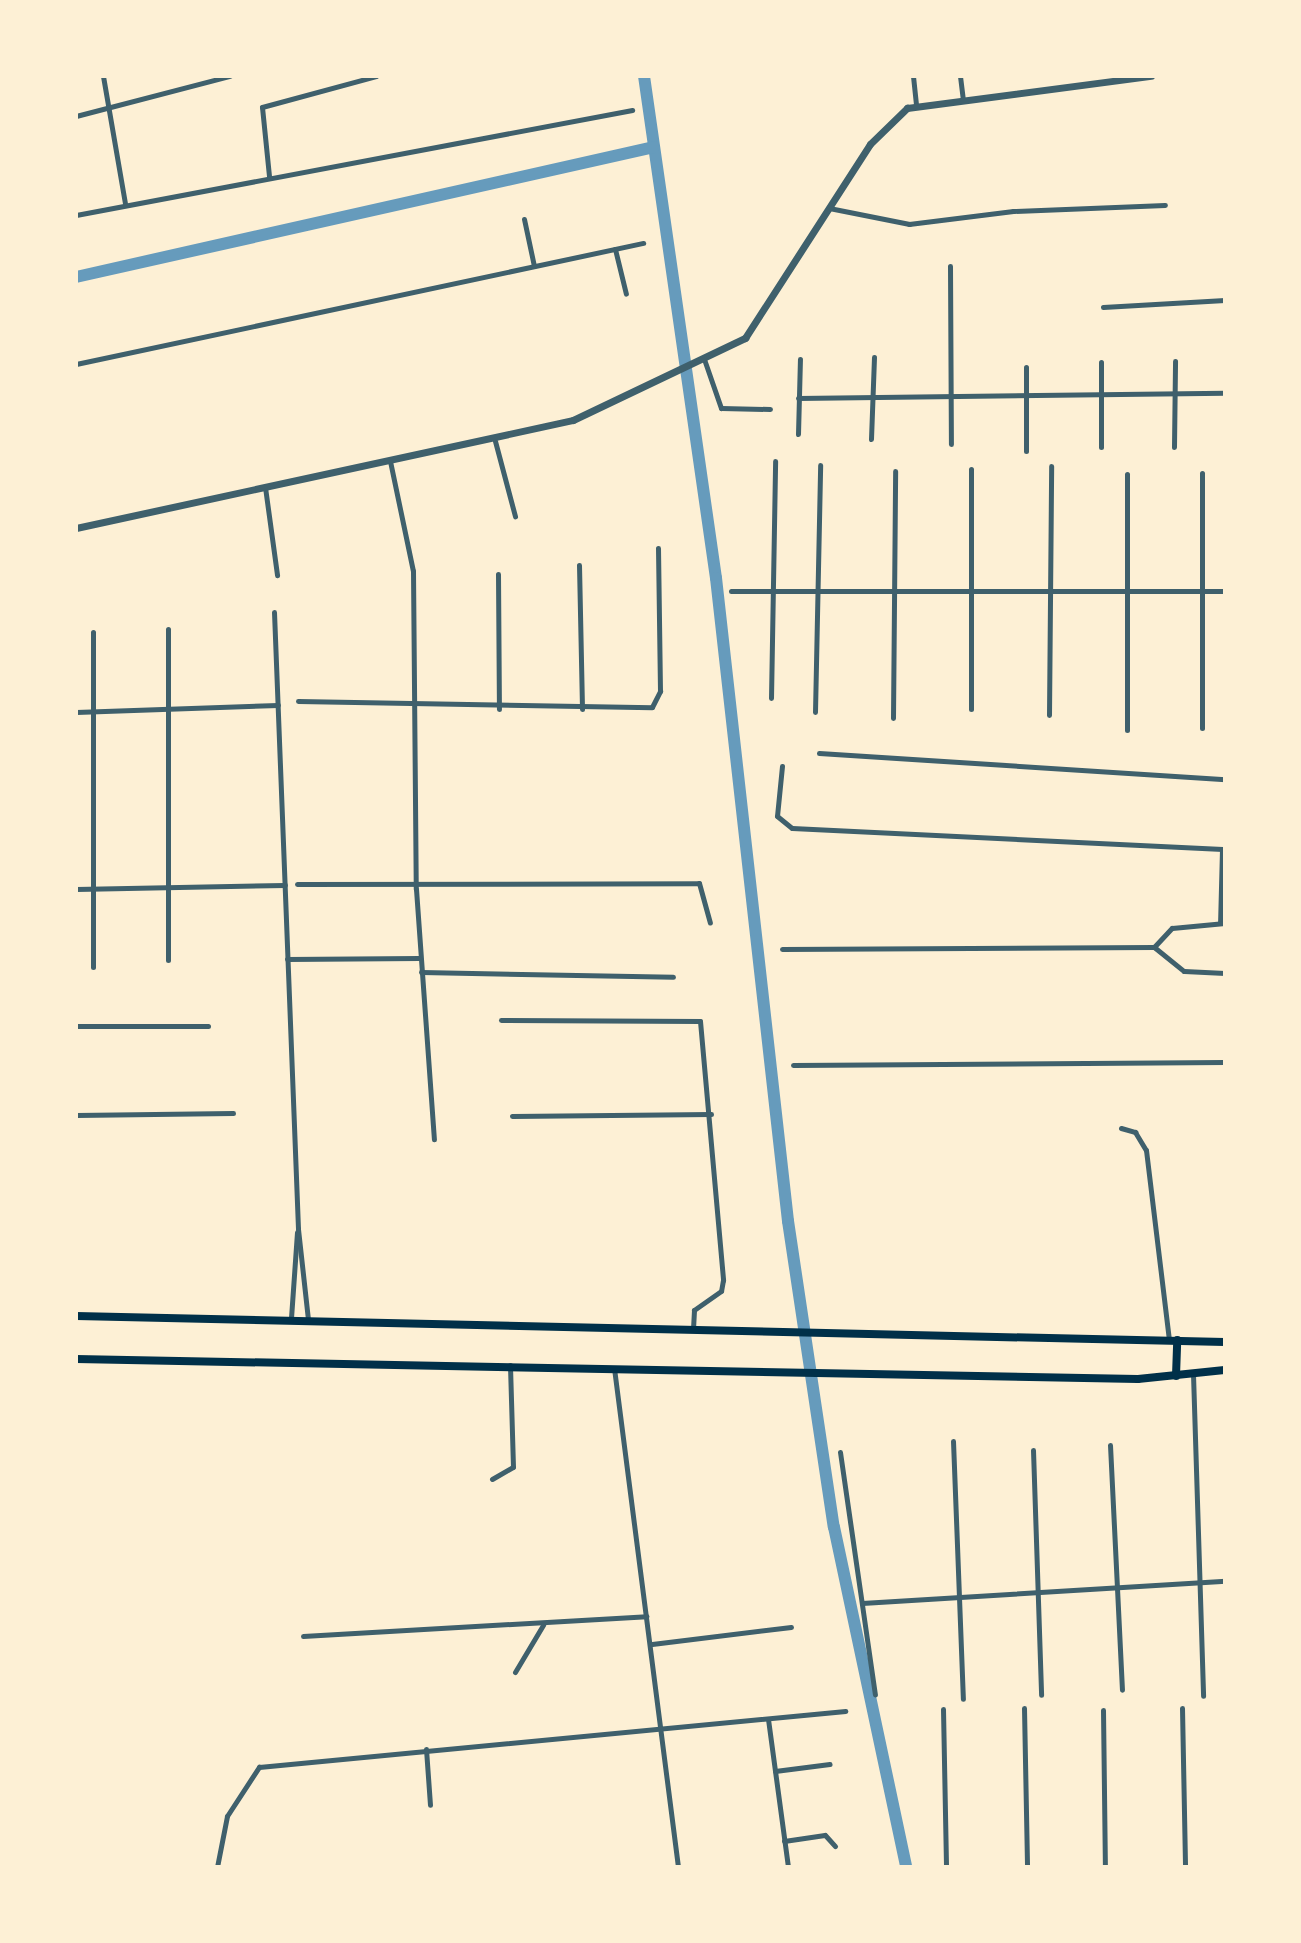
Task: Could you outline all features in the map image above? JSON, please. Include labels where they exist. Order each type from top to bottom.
[{"type":"main road","points":[[76,1316],[693,1327],[1225,1342]]},
{"type":"main road","points":[[1173,1340],[1176,1376]]},
{"type":"main road","points":[[76,1359],[510,1364],[857,1373],[1176,1376],[1225,1370]]},
{"type":"street","points":[[103,76],[125,203]]},
{"type":"street","points":[[76,116],[230,76]]},
{"type":"street","points":[[269,176],[262,107],[376,76]]},
{"type":"street","points":[[913,76],[916,105]]},
{"type":"street","points":[[960,76],[963,100]]},
{"type":"street","points":[[76,528],[495,441],[573,420],[704,359],[758,326],[828,207],[892,117],[916,105],[1151,76]]},
{"type":"street","points":[[76,215],[269,176],[312,176],[632,110]]},
{"type":"street","points":[[828,207],[909,224],[1013,211],[1165,205]]},
{"type":"street","points":[[524,219],[534,266]]},
{"type":"street","points":[[76,364],[643,243]]},
{"type":"street","points":[[615,249],[626,294]]},
{"type":"street","points":[[950,266],[951,444]]},
{"type":"street","points":[[1103,307],[1225,300]]},
{"type":"street","points":[[871,439],[874,357]]},
{"type":"street","points":[[704,359],[721,408],[770,409]]},
{"type":"street","points":[[798,434],[800,359]]},
{"type":"street","points":[[1174,447],[1175,361]]},
{"type":"street","points":[[1101,362],[1101,447]]},
{"type":"street","points":[[1026,367],[1026,451]]},
{"type":"street","points":[[798,398],[951,400],[1225,393]]},
{"type":"street","points":[[495,441],[515,516]]},
{"type":"street","points":[[390,461],[413,571],[416,882],[434,1139]]},
{"type":"street","points":[[771,698],[775,461]]},
{"type":"street","points":[[815,712],[820,465]]},
{"type":"street","points":[[1049,715],[1051,466]]},
{"type":"street","points":[[971,469],[971,709]]},
{"type":"street","points":[[893,718],[895,471]]},
{"type":"street","points":[[1202,473],[1202,728]]},
{"type":"street","points":[[1127,474],[1127,730]]},
{"type":"street","points":[[265,487],[277,575]]},
{"type":"street","points":[[298,701],[499,709],[582,709],[658,702],[658,548]]},
{"type":"street","points":[[579,565],[582,709]]},
{"type":"street","points":[[498,574],[499,709]]},
{"type":"street","points":[[731,591],[1225,591]]},
{"type":"street","points":[[274,612],[298,1229],[306,1265],[308,1319]]},
{"type":"street","points":[[168,629],[168,960]]},
{"type":"street","points":[[93,632],[93,967]]},
{"type":"street","points":[[76,712],[167,712],[278,705]]},
{"type":"street","points":[[819,753],[1225,779]]},
{"type":"street","points":[[782,766],[777,816],[792,828],[1224,849],[1222,923],[1172,928],[1154,947]]},
{"type":"street","points":[[297,884],[699,883],[710,923]]},
{"type":"street","points":[[76,889],[285,885]]},
{"type":"street","points":[[782,949],[1154,947],[1184,971],[1225,973]]},
{"type":"street","points":[[287,959],[419,958]]},
{"type":"street","points":[[421,972],[673,977]]},
{"type":"street","points":[[501,1020],[700,1021],[711,1114],[723,1280],[721,1291],[694,1310],[693,1327]]},
{"type":"street","points":[[76,1026],[208,1026]]},
{"type":"street","points":[[793,1065],[1225,1062]]},
{"type":"street","points":[[76,1115],[233,1113]]},
{"type":"street","points":[[512,1116],[711,1114]]},
{"type":"street","points":[[1121,1128],[1135,1132],[1146,1150],[1173,1340]]},
{"type":"street","points":[[291,1318],[292,1264],[298,1229]]},
{"type":"street","points":[[492,1479],[513,1467],[510,1364]]},
{"type":"street","points":[[614,1368],[664,1729],[678,1867]]},
{"type":"street","points":[[1193,1374],[1203,1696]]},
{"type":"street","points":[[953,1441],[963,1699]]},
{"type":"street","points":[[1110,1445],[1122,1690]]},
{"type":"street","points":[[1033,1450],[1040,1590],[1041,1695]]},
{"type":"street","points":[[840,1452],[875,1694]]},
{"type":"street","points":[[862,1603],[1225,1581]]},
{"type":"street","points":[[303,1636],[543,1625],[646,1616]]},
{"type":"street","points":[[515,1672],[543,1625]]},
{"type":"street","points":[[652,1644],[791,1627]]},
{"type":"street","points":[[1024,1708],[1027,1867]]},
{"type":"street","points":[[1182,1708],[1185,1867]]},
{"type":"street","points":[[943,1709],[946,1867]]},
{"type":"street","points":[[1103,1710],[1105,1867]]},
{"type":"street","points":[[217,1867],[227,1816],[259,1767],[845,1711]]},
{"type":"street","points":[[768,1719],[788,1867]]},
{"type":"street","points":[[426,1749],[430,1805]]},
{"type":"street","points":[[775,1771],[830,1764]]},
{"type":"street","points":[[784,1841],[825,1835],[835,1846]]},
{"type":"waterway","points":[[644,76],[716,578],[788,1221],[834,1527],[906,1867]]},
{"type":"waterway","points":[[76,277],[654,147]]}]
